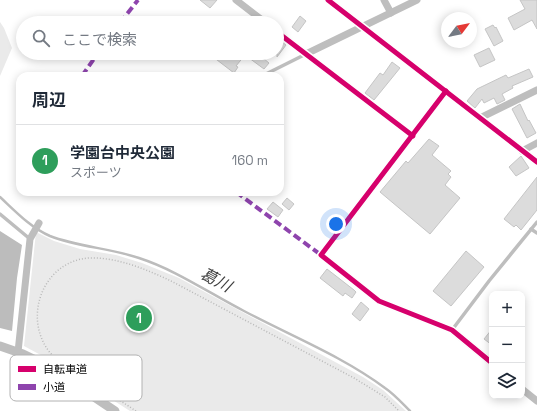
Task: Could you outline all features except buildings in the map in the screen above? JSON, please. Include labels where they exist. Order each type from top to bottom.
[{"type":"street","points":[[236,0],[257,16]]},
{"type":"street","points":[[328,0],[537,162]]},
{"type":"street","points":[[384,0],[391,13]]},
{"type":"street","points":[[306,54],[417,0]]},
{"type":"street","points":[[284,37],[413,136]]},
{"type":"street","points":[[480,118],[537,90]]},
{"type":"street","points":[[446,91],[321,255],[379,301],[452,330],[489,361]]},
{"type":"street","points":[[522,151],[537,143]]},
{"type":"street","points":[[18,352],[30,239],[39,223]]},
{"type":"street","points":[[0,346],[24,355]]},
{"type":"street","points":[[525,391],[537,401]]},
{"type":"street","points":[[100,401],[115,411]]},
{"type":"lane","points":[[270,72],[306,54]]},
{"type":"lane","points":[[0,214],[30,239]]},
{"type":"lane","points":[[452,330],[489,281],[537,222]]},
{"type":"lane","points":[[531,229],[537,233]]},
{"type":"path","points":[[53,355],[48,350],[40,334],[37,318],[38,302],[44,287],[58,271],[79,260],[87,258],[103,259],[128,264],[153,272],[174,282],[360,382],[385,397],[399,411]]},
{"type":"path","points":[[121,401],[136,411]]},
{"type":"shaded area","points":[[0,22],[12,48],[0,76]]},
{"type":"shaded area","points":[[0,231],[22,245],[12,331],[0,328]]},
{"type":"shaded area","points":[[36,232],[54,241],[80,249],[116,255],[142,263],[179,278],[363,377],[383,390],[406,411],[130,411],[114,401],[142,401],[142,355],[41,355],[24,346]]},
{"type":"waterway","name":"葛川","points":[[0,197],[30,224],[43,233],[72,243],[139,258],[179,275],[244,311],[351,366],[388,390],[410,411]]},
{"type":"marked path","points":[[125,16],[138,0]]},
{"type":"marked path","points":[[85,72],[93,60]]},
{"type":"marked path","points":[[241,196],[321,255]]},
{"type":"cycle path","points":[[328,0],[537,162]]},
{"type":"cycle path","points":[[284,37],[413,136]]},
{"type":"cycle path","points":[[446,91],[321,255],[379,301],[452,330],[489,361]]},
{"type":"place","name":"学園台中央公園","points":[[139,318]]}]
